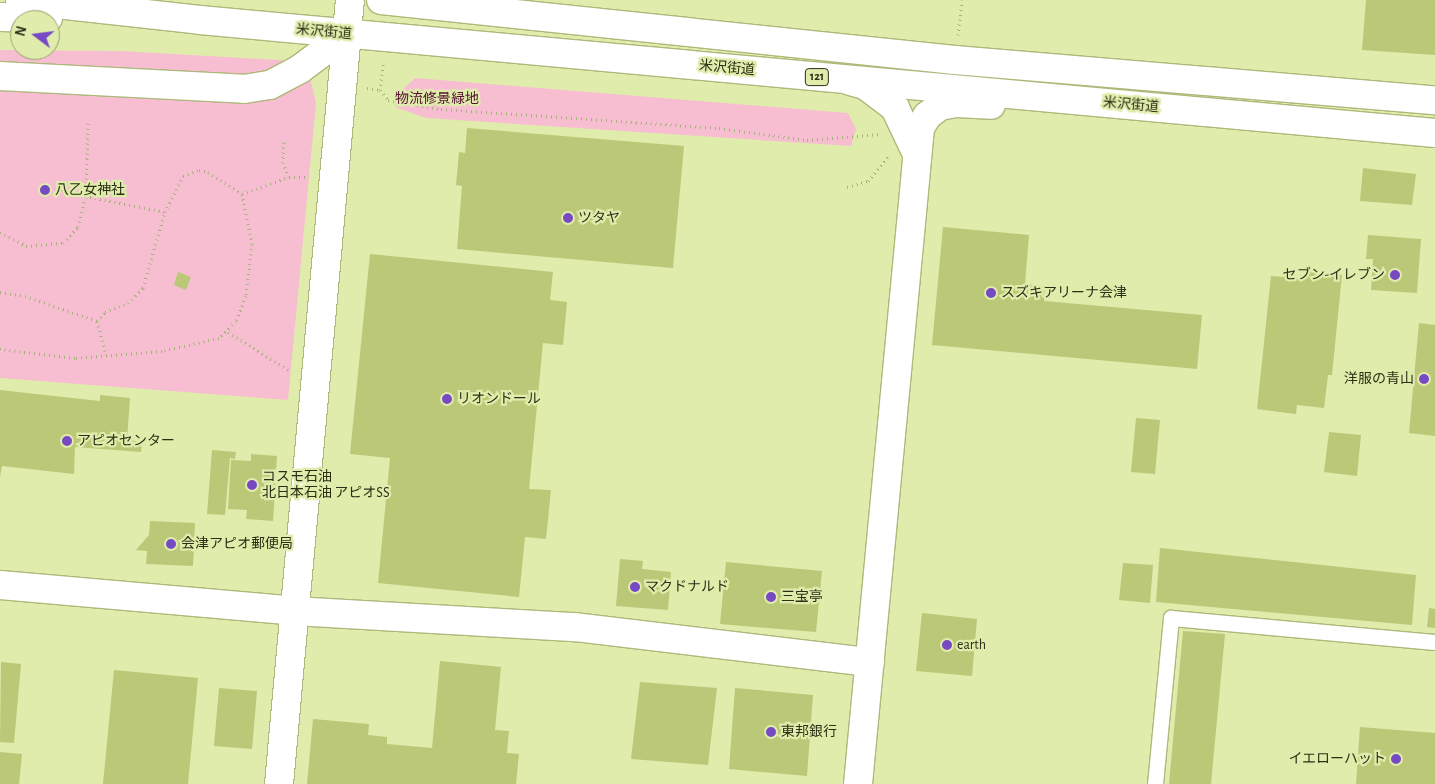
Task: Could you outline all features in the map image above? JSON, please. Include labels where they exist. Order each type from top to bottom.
[{"type":"main road","name":"米沢街道","points":[[20,0],[347,34],[1435,133]]},
{"type":"main road","points":[[279,784],[350,0]]},
{"type":"main road","points":[[381,0],[956,60],[1435,100]]},
{"type":"main road","points":[[0,17],[200,20]]},
{"type":"main road","points":[[0,76],[244,89],[270,85],[300,70],[347,34]]},
{"type":"main road","points":[[845,79],[865,85],[895,108],[903,151],[870,662],[858,784]]},
{"type":"main road","points":[[903,151],[927,116],[940,106],[956,102],[1036,109],[1088,101]]},
{"type":"main road","points":[[0,586],[295,611],[575,628],[870,662]]},
{"type":"lane","points":[[1155,784],[1171,618],[1435,642]]},
{"type":"path","points":[[956,60],[962,0]]},
{"type":"path","points":[[380,90],[383,64]]},
{"type":"path","points":[[363,87],[380,90],[388,100],[441,109],[719,128],[807,140],[886,134]]},
{"type":"path","points":[[0,232],[26,246],[63,243],[78,227],[86,195],[88,121]]},
{"type":"path","points":[[284,139],[283,163],[289,176]]},
{"type":"path","points":[[847,187],[868,181],[903,151]]},
{"type":"path","points":[[0,349],[75,358],[208,343],[228,332],[246,296],[249,276],[252,244],[242,194],[199,170],[183,176],[165,212],[143,288],[128,303],[105,312],[97,321]]},
{"type":"path","points":[[242,194],[289,176],[316,177]]},
{"type":"path","points":[[56,189],[165,212]]},
{"type":"path","points":[[0,292],[25,296],[97,321]]},
{"type":"path","points":[[97,321],[106,355]]},
{"type":"path","points":[[228,332],[297,375]]},
{"type":"green space","points":[[0,50],[10,50],[10,60],[60,60],[60,50],[120,51],[298,61],[309,73],[316,103],[288,400],[0,378]]},
{"type":"green space","name":"物流修景緑地","points":[[415,78],[848,113],[856,129],[851,146],[426,118],[395,107],[396,96]]},
{"type":"building","points":[[1366,0],[1435,0],[1435,55],[1362,50]]},
{"type":"building","name":"ツタヤ","points":[[467,128],[684,146],[673,268],[457,249],[462,186],[456,185],[459,152],[465,153]]},
{"type":"building","points":[[1363,168],[1416,174],[1412,205],[1360,201]]},
{"type":"building","name":"スズキアリーナ会津","points":[[943,227],[1029,235],[1025,284],[1045,286],[1044,301],[1202,315],[1197,369],[932,345]]},
{"type":"building","name":"セブン-イレブン","points":[[1368,235],[1421,239],[1417,293],[1371,290],[1373,259],[1366,259]]},
{"type":"building","name":"リオンドール","points":[[370,254],[553,272],[550,300],[567,302],[563,345],[543,343],[529,489],[551,490],[546,539],[525,537],[519,597],[378,583],[390,458],[350,454]]},
{"type":"building","points":[[178,272],[191,277],[186,290],[174,285]]},
{"type":"building","points":[[1306,272],[1342,275],[1332,375],[1328,375],[1324,408],[1297,405],[1296,414],[1257,409],[1271,276],[1305,279]]},
{"type":"building","name":"洋服の青山","points":[[1419,323],[1435,325],[1435,436],[1409,433]]},
{"type":"building","name":"アピオセンター","points":[[0,390],[100,401],[100,395],[130,398],[127,440],[142,442],[141,452],[75,447],[74,474],[2,466],[0,477]]},
{"type":"building","points":[[1136,418],[1160,420],[1155,474],[1131,472]]},
{"type":"building","points":[[1329,432],[1361,435],[1357,476],[1324,472]]},
{"type":"building","points":[[212,450],[236,452],[235,459],[230,458],[225,515],[207,514]]},
{"type":"building","name":"コスモ石油 北日本石油 アピオSS","points":[[251,454],[277,456],[273,521],[246,519],[247,510],[228,509],[231,460],[251,461]]},
{"type":"building","points":[[150,521],[195,523],[193,566],[146,564],[147,551],[136,550],[149,535]]},
{"type":"building","points":[[1160,548],[1416,575],[1412,625],[1156,602]]},
{"type":"building","points":[[620,559],[643,561],[642,569],[671,572],[668,610],[616,606]]},
{"type":"building","name":"三宝亭","points":[[726,562],[822,571],[816,632],[720,624]]},
{"type":"building","points":[[1123,563],[1153,565],[1150,603],[1119,600]]},
{"type":"building","points":[[1429,608],[1435,609],[1435,628],[1427,627]]},
{"type":"building","name":"earth","points":[[922,613],[977,619],[972,676],[916,671]]},
{"type":"building","points":[[1183,631],[1225,634],[1211,784],[1169,784]]},
{"type":"building","points":[[440,661],[501,667],[495,730],[509,731],[507,753],[519,754],[516,784],[307,784],[313,719],[369,724],[368,735],[387,737],[387,744],[432,748]]},
{"type":"building","points":[[1,662],[21,664],[14,743],[0,742]]},
{"type":"building","points":[[114,670],[198,678],[188,784],[103,784]]},
{"type":"building","points":[[640,682],[717,688],[708,765],[631,759]]},
{"type":"building","points":[[219,688],[257,691],[252,749],[214,746]]},
{"type":"building","name":"東邦銀行","points":[[735,688],[813,695],[807,776],[729,769]]},
{"type":"building","name":"イエローハット","points":[[1360,727],[1435,733],[1435,784],[1356,784]]},
{"type":"building","points":[[0,752],[22,754],[19,784],[0,784]]},
{"type":"place","name":"八乙女神社","points":[[45,190]]},
{"type":"place","name":"ツタヤ","points":[[568,218]]},
{"type":"place","name":"セブン-イレブン","points":[[1395,275]]},
{"type":"place","name":"スズキアリーナ会津","points":[[991,293]]},
{"type":"place","name":"洋服の青山","points":[[1424,379]]},
{"type":"place","name":"リオンドール","points":[[447,399]]},
{"type":"place","name":"アピオセンター","points":[[67,441]]},
{"type":"place","name":"コスモ石油 北日本石油 アピオSS","points":[[252,485]]},
{"type":"place","name":"会津アピオ郵便局","points":[[171,544]]},
{"type":"place","name":"マクドナルド","points":[[635,587]]},
{"type":"place","name":"三宝亭","points":[[771,597]]},
{"type":"place","name":"earth","points":[[947,645]]},
{"type":"place","name":"東邦銀行","points":[[771,732]]},
{"type":"place","name":"イエローハット","points":[[1396,759]]}]
